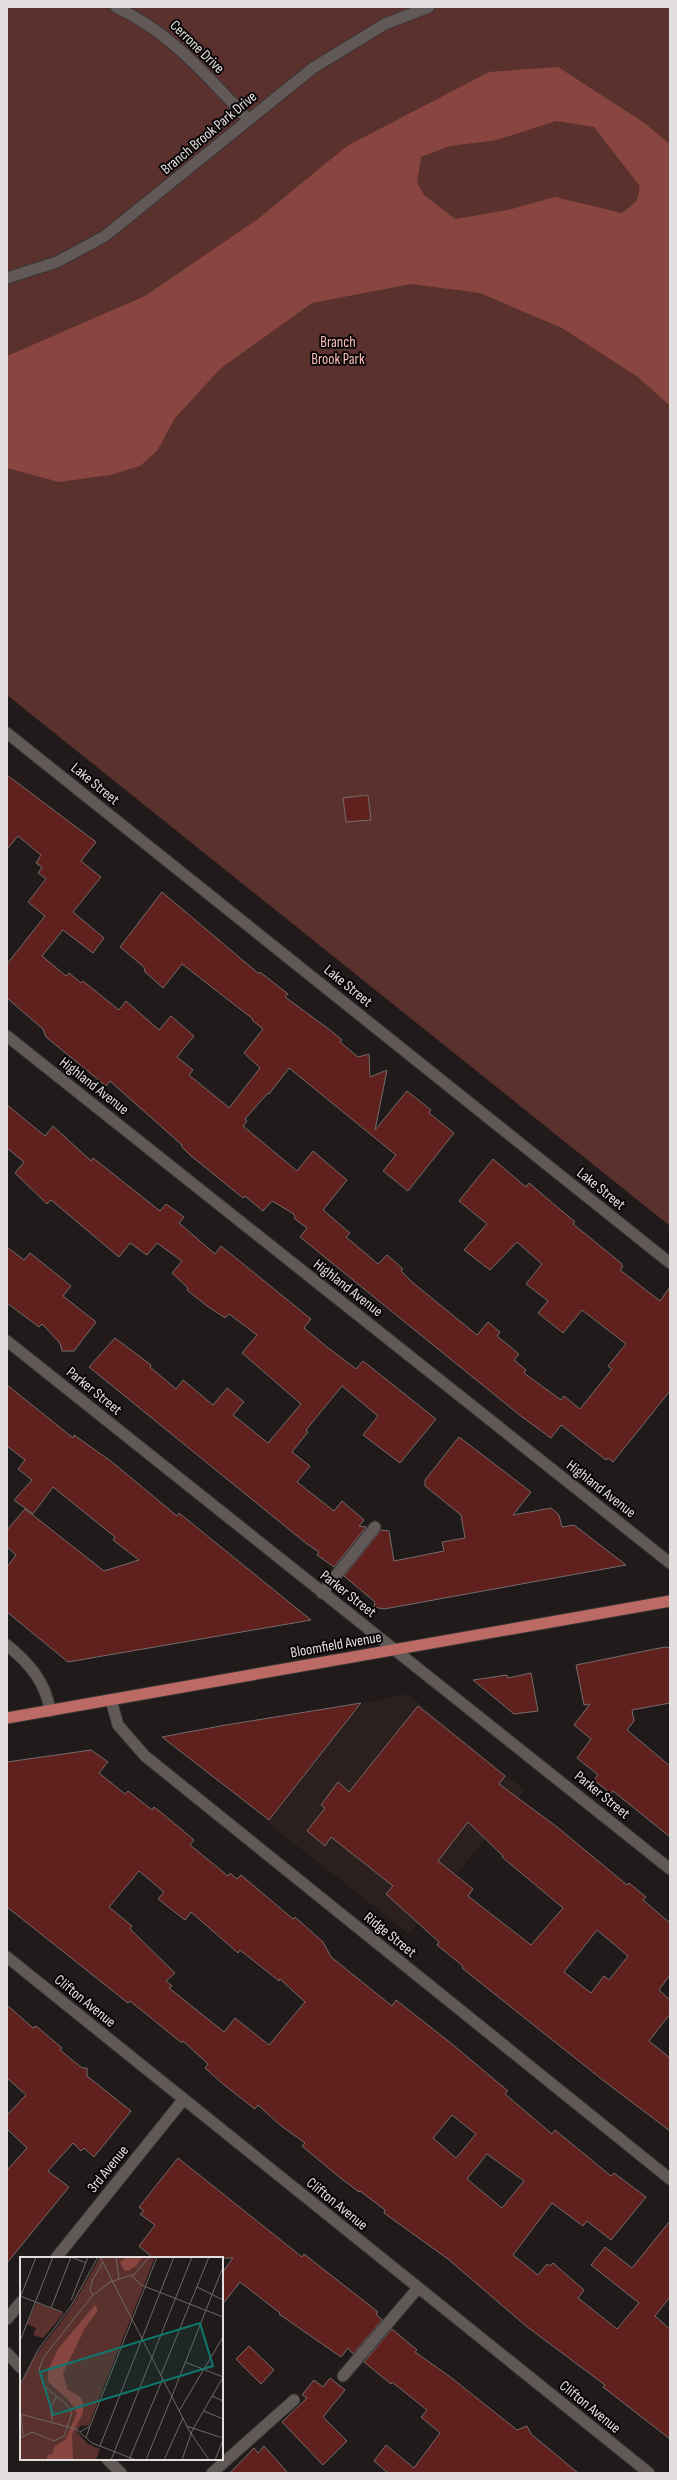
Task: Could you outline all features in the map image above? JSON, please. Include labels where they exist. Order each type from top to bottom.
[{"type":"main road","name":"Bloomfield Avenue","points":[[7,1718],[670,1601]]},
{"type":"street","name":"Cerrone Drive","points":[[116,7],[153,26],[169,39],[248,119]]},
{"type":"street","name":"Branch Brook Park Drive","points":[[7,278],[57,262],[105,236],[146,205],[248,119],[313,68],[385,24],[429,7]]},
{"type":"street","name":"Lake Street","points":[[7,733],[670,1263]]},
{"type":"street","name":"Highland Avenue","points":[[7,1036],[670,1563]]},
{"type":"street","name":"Parker Street","points":[[7,1341],[670,1869]]},
{"type":"street","points":[[322,1593],[375,1527]]},
{"type":"street","points":[[7,1646],[35,1673],[48,1695],[50,1710]]},
{"type":"street","name":"Ridge Street","points":[[111,1700],[118,1725],[146,1756],[670,2178]]},
{"type":"street","name":"Clifton Avenue","points":[[7,1958],[649,2473]]},
{"type":"street","name":"3rd Avenue","points":[[57,2257],[183,2100]]},
{"type":"street","points":[[343,2376],[418,2288]]},
{"type":"street","points":[[7,2319],[20,2303]]},
{"type":"street","points":[[7,2353],[20,2367]]},
{"type":"street","points":[[212,2473],[294,2400]]},
{"type":"street","points":[[108,2460],[121,2473]]},
{"type":"shaded area","points":[[558,67],[643,122],[670,144],[670,406],[638,377],[562,328],[480,293],[411,284],[312,303],[221,368],[175,418],[157,451],[140,466],[110,475],[59,482],[7,468],[7,356],[145,296],[258,219],[347,146],[489,72]],"holes":[[[556,121],[594,127],[639,185],[639,195],[635,202],[622,213],[555,197],[508,210],[455,219],[424,195],[417,182],[421,157],[450,146],[497,140]]]},
{"type":"shaded area","points":[[408,1694],[524,1790],[409,1934],[268,1823],[363,1703]]},
{"type":"green space","name":"Branch Brook Park","points":[[7,7],[670,7],[670,1226],[7,695]]},
{"type":"building","points":[[7,775],[96,842],[81,861],[101,877],[73,912],[104,938],[93,953],[63,930],[42,956],[66,976],[69,973],[81,983],[83,981],[119,1010],[126,1001],[159,1030],[171,1016],[194,1036],[177,1057],[193,1070],[189,1075],[229,1108],[260,1068],[244,1053],[263,1029],[252,1020],[253,1019],[182,964],[163,988],[145,972],[144,967],[120,947],[162,892],[259,974],[260,972],[288,994],[285,997],[330,1030],[342,1040],[340,1042],[358,1057],[369,1054],[370,1077],[387,1070],[375,1130],[407,1091],[431,1110],[429,1113],[454,1133],[408,1191],[383,1171],[396,1155],[289,1068],[269,1094],[268,1093],[245,1119],[247,1121],[243,1126],[297,1171],[313,1151],[347,1180],[323,1210],[350,1233],[346,1237],[378,1264],[387,1255],[403,1269],[401,1271],[412,1282],[477,1335],[488,1322],[500,1332],[497,1336],[519,1354],[514,1360],[526,1370],[524,1373],[561,1400],[564,1396],[580,1409],[612,1369],[608,1366],[626,1344],[582,1310],[563,1333],[538,1313],[548,1301],[526,1284],[542,1264],[517,1242],[490,1270],[464,1250],[487,1224],[459,1201],[493,1159],[526,1187],[529,1183],[575,1222],[573,1224],[621,1263],[623,1267],[620,1270],[660,1301],[670,1287],[670,1391],[613,1462],[608,1458],[606,1460],[561,1425],[551,1438],[522,1417],[300,1237],[307,1228],[295,1219],[294,1214],[272,1201],[263,1211],[245,1196],[243,1198],[190,1155],[181,1146],[182,1145],[110,1081],[106,1086],[46,1037],[43,1029],[7,998],[7,964],[45,916],[28,902],[46,879],[38,873],[42,867],[36,863],[41,855],[18,836],[7,849]]},
{"type":"building","points":[[368,795],[371,820],[346,822],[343,798]]},
{"type":"building","points":[[7,1105],[45,1136],[53,1126],[91,1161],[93,1158],[160,1211],[166,1204],[184,1217],[179,1223],[215,1254],[221,1246],[311,1319],[304,1328],[327,1347],[356,1369],[363,1361],[436,1419],[400,1463],[363,1435],[378,1416],[342,1386],[306,1430],[308,1432],[292,1452],[310,1466],[297,1482],[334,1511],[342,1501],[364,1520],[359,1526],[366,1527],[334,1567],[317,1555],[319,1552],[307,1544],[89,1367],[115,1338],[151,1365],[150,1367],[176,1389],[183,1380],[213,1405],[227,1388],[244,1402],[233,1415],[268,1443],[301,1404],[242,1353],[257,1335],[229,1314],[225,1318],[207,1306],[187,1290],[188,1288],[172,1273],[182,1261],[157,1243],[147,1255],[130,1243],[119,1257],[51,1200],[47,1204],[15,1173],[24,1162],[7,1148]]},
{"type":"building","points":[[7,1247],[24,1260],[30,1253],[71,1286],[63,1296],[96,1322],[74,1351],[62,1351],[60,1343],[42,1324],[39,1327],[7,1303]]},
{"type":"building","points":[[7,1385],[73,1438],[74,1435],[112,1462],[177,1516],[179,1513],[311,1620],[68,1662],[7,1612],[7,1567],[16,1555],[7,1547],[7,1530],[25,1509],[104,1571],[139,1560],[113,1540],[115,1537],[53,1487],[33,1514],[14,1500],[32,1480],[18,1469],[25,1460],[7,1446]]},
{"type":"building","points":[[459,1437],[531,1492],[513,1515],[551,1508],[559,1515],[562,1527],[574,1525],[626,1565],[384,1609],[374,1607],[375,1602],[344,1576],[381,1530],[389,1531],[394,1561],[444,1551],[442,1542],[465,1538],[461,1515],[425,1486],[425,1480]]},
{"type":"building","points":[[665,1647],[670,1648],[670,1703],[632,1710],[634,1721],[627,1730],[670,1766],[670,1837],[613,1791],[611,1794],[594,1780],[598,1775],[577,1758],[591,1739],[574,1725],[590,1704],[584,1705],[576,1665]]},
{"type":"building","points":[[531,1673],[538,1711],[514,1714],[473,1680],[507,1675],[508,1678]]},
{"type":"building","points":[[361,1703],[269,1820],[162,1737],[220,1726]]},
{"type":"building","points":[[418,1706],[505,1776],[499,1784],[557,1827],[627,1885],[629,1883],[646,1897],[643,1900],[670,1923],[670,1975],[659,1990],[670,2000],[670,2014],[649,2041],[670,2058],[670,2131],[604,2081],[462,1968],[463,1966],[437,1945],[439,1942],[386,1894],[393,1886],[331,1837],[325,1846],[307,1831],[325,1808],[321,1805],[338,1782],[349,1792]],"holes":[[[468,1822],[503,1856],[502,1857],[563,1908],[531,1945],[468,1896],[473,1889],[438,1861]],[[597,1930],[628,1956],[609,1980],[604,1976],[591,1993],[564,1972]]]},
{"type":"building","points":[[91,1750],[108,1762],[99,1773],[125,1794],[128,1791],[152,1810],[154,1807],[194,1840],[190,1845],[228,1876],[230,1873],[237,1879],[241,1875],[293,1919],[295,1917],[323,1942],[331,1957],[392,2006],[396,2000],[447,2040],[508,2091],[505,2094],[552,2134],[555,2130],[611,2176],[614,2173],[646,2197],[611,2240],[587,2221],[583,2226],[552,2203],[513,2255],[538,2275],[547,2264],[550,2266],[553,2263],[584,2290],[578,2298],[617,2329],[639,2303],[591,2265],[605,2247],[632,2268],[670,2221],[670,2297],[655,2316],[670,2329],[670,2439],[603,2387],[605,2385],[526,2326],[448,2259],[384,2213],[385,2210],[338,2176],[302,2146],[305,2143],[280,2125],[258,2105],[255,2109],[223,2084],[205,2068],[208,2064],[183,2041],[182,2043],[130,2001],[128,2003],[7,1907],[7,1762]],"holes":[[[139,1871],[164,1892],[158,1899],[185,1920],[191,1912],[238,1953],[240,1950],[279,1981],[280,1979],[305,2002],[269,2045],[235,2018],[224,2032],[169,1988],[172,1986],[166,1981],[175,1973],[130,1929],[132,1926],[109,1907]],[[452,2115],[476,2134],[456,2158],[433,2138]],[[487,2154],[524,2181],[502,2208],[467,2179]]]},
{"type":"building","points":[[7,2005],[33,2028],[36,2026],[62,2048],[60,2050],[82,2068],[87,2068],[87,2076],[131,2111],[94,2157],[84,2148],[81,2151],[73,2143],[48,2171],[69,2187],[7,2263],[7,2170],[27,2148],[7,2129],[7,2115],[26,2095],[7,2078]]},
{"type":"building","points":[[178,2158],[302,2257],[304,2254],[378,2312],[376,2314],[382,2320],[353,2354],[348,2348],[341,2357],[279,2314],[280,2313],[240,2282],[223,2304],[223,2272],[233,2258],[152,2257],[139,2246],[155,2225],[140,2214],[144,2211],[139,2207]]},
{"type":"building","points":[[392,2329],[417,2350],[415,2352],[449,2376],[517,2430],[527,2426],[531,2434],[578,2473],[388,2473],[374,2461],[386,2445],[414,2468],[440,2433],[421,2417],[427,2410],[364,2362]]},
{"type":"building","points":[[249,2346],[274,2370],[261,2384],[236,2359]]},
{"type":"building","points":[[330,2378],[345,2390],[323,2417],[347,2441],[323,2465],[282,2422],[307,2398],[302,2395],[314,2380],[323,2387]]},
{"type":"building","points":[[264,2446],[288,2473],[230,2473],[254,2448],[258,2453]]}]
